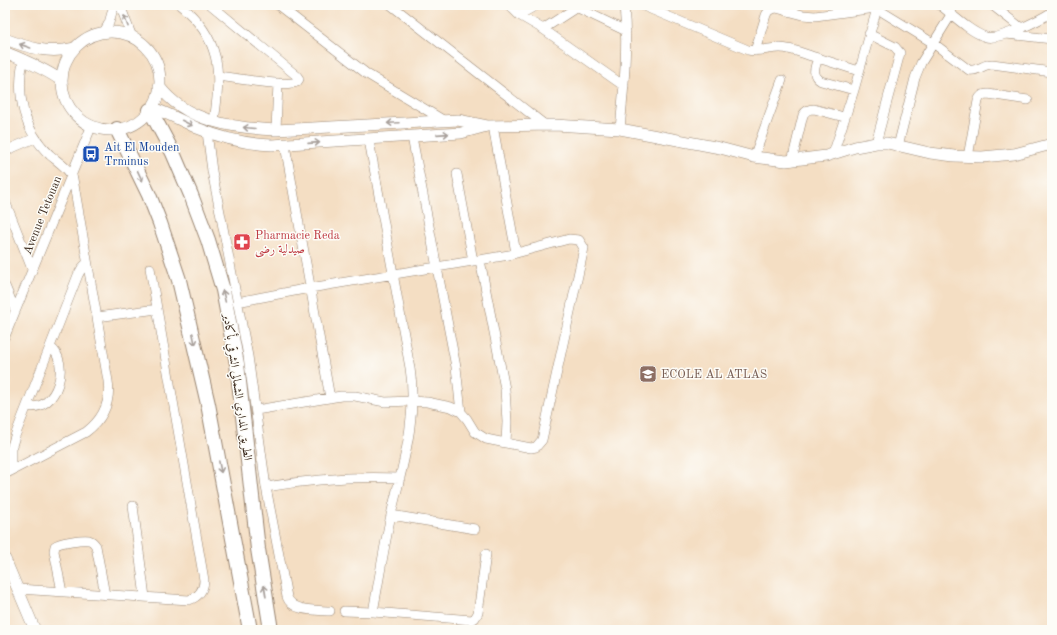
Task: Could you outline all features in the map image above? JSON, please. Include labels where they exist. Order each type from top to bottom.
[{"type":"highway","name":"الطريق المداري الشمالي الشرقي بأكادير","points":[[151,109],[173,153],[194,202],[216,265],[226,302],[237,364],[258,549],[271,630]]},
{"type":"highway","points":[[117,129],[149,195],[160,223],[183,294],[221,470],[239,579],[250,630]]},
{"type":"street","points":[[104,32],[109,23],[114,5]]},
{"type":"street","points":[[120,5],[132,38]]},
{"type":"street","points":[[211,5],[299,79],[294,83],[278,83],[218,76]]},
{"type":"street","points":[[278,5],[367,74],[443,120]]},
{"type":"street","points":[[391,5],[545,125]]},
{"type":"street","points":[[509,5],[519,15],[543,28],[624,86]]},
{"type":"street","points":[[519,15],[537,5]]},
{"type":"street","points":[[620,129],[624,86],[626,31],[624,5]]},
{"type":"street","points":[[641,5],[748,50],[755,51],[783,48],[859,71]]},
{"type":"street","points":[[940,5],[974,30],[984,36],[994,38],[1033,22],[1052,12]]},
{"type":"street","points":[[992,5],[1020,27]]},
{"type":"street","points":[[186,7],[200,24],[211,42],[215,53],[218,76],[214,121]]},
{"type":"street","points":[[755,51],[766,15],[772,9],[776,8],[802,15],[815,16],[877,7],[933,44],[965,68],[972,71],[988,64],[992,64],[1052,72]]},
{"type":"street","points":[[833,154],[854,90],[877,7]]},
{"type":"street","points":[[543,28],[578,8],[626,31]]},
{"type":"street","points":[[898,146],[915,78],[921,63],[952,13]]},
{"type":"street","points":[[104,32],[123,34],[132,38],[142,44],[150,52],[156,62],[159,74],[159,86],[158,93],[151,109],[136,123],[126,127],[108,129],[92,125],[80,118],[70,108],[66,99],[62,81],[65,63],[74,48],[88,38],[104,32]]},
{"type":"street","points":[[869,34],[895,47],[900,53],[876,143]]},
{"type":"street","points":[[1006,34],[1052,40]]},
{"type":"street","points":[[5,39],[25,47],[42,50],[59,51],[74,48]]},
{"type":"street","points":[[37,65],[41,60],[42,50]]},
{"type":"street","points":[[5,52],[37,65],[62,81]]},
{"type":"street","points":[[818,58],[814,70],[814,74],[817,79],[854,90]]},
{"type":"street","points":[[8,472],[86,432],[96,424],[104,412],[108,400],[108,387],[97,317],[71,175],[35,138],[25,120],[21,100],[20,80],[22,60]]},
{"type":"street","points":[[754,157],[782,80]]},
{"type":"street","points":[[276,130],[278,83]]},
{"type":"street","points":[[159,86],[170,99],[184,109],[214,121],[241,128],[276,130],[443,120],[458,120],[490,126],[593,126],[620,129],[720,148],[754,157],[792,161],[833,154],[855,147],[876,143],[930,153],[968,157],[1014,154],[1052,144]]},
{"type":"street","points":[[968,157],[978,101],[983,94],[1028,100]]},
{"type":"street","points":[[151,109],[207,132],[234,140],[248,143],[285,145],[461,133],[490,126]]},
{"type":"street","points":[[792,161],[806,111],[814,109],[844,117]]},
{"type":"street","points":[[458,120],[463,127],[461,133]]},
{"type":"street","name":"Avenue Tetouan","points":[[5,336],[92,125]]},
{"type":"street","points":[[490,126],[516,253]]},
{"type":"street","points":[[207,132],[212,170],[248,356],[266,487],[288,601],[296,607],[330,611]]},
{"type":"street","points":[[412,136],[456,367],[461,412]]},
{"type":"street","points":[[5,151],[35,138]]},
{"type":"street","points":[[369,140],[412,384],[408,441],[391,515],[373,612]]},
{"type":"street","points":[[285,145],[330,398]]},
{"type":"street","points":[[457,174],[505,389],[507,422],[506,443]]},
{"type":"street","points":[[5,201],[32,268]]},
{"type":"street","points":[[237,302],[310,288],[477,261],[516,253],[548,243],[572,238],[579,240],[584,248],[540,443],[536,447],[531,448],[481,437],[475,432],[461,412],[445,406],[427,402],[385,402],[347,396],[256,410]]},
{"type":"street","points":[[8,472],[12,443],[78,275],[87,263]]},
{"type":"street","points":[[18,589],[189,600],[198,594],[203,588],[204,584],[150,268]]},
{"type":"street","points":[[5,286],[15,310]]},
{"type":"street","points":[[97,317],[157,309]]},
{"type":"street","points":[[27,406],[37,406],[49,401],[58,383],[61,371],[57,354],[50,347]]},
{"type":"street","points":[[266,487],[330,478],[400,478]]},
{"type":"street","points":[[133,506],[145,597]]},
{"type":"street","points":[[391,515],[475,528]]},
{"type":"street","points":[[62,592],[54,551],[55,546],[59,543],[88,540],[93,542],[96,546],[105,594]]},
{"type":"street","points":[[344,611],[472,620],[478,613],[486,554]]},
{"type":"street","points":[[5,559],[35,630]]},
{"type":"place","name":"Ait El Mouden Trminus","points":[[91,154]]},
{"type":"place","name":"Pharmacie Reda صيدلية رضى","points":[[242,242]]},
{"type":"place","name":"ECOLE AL ATLAS","points":[[648,374]]}]
